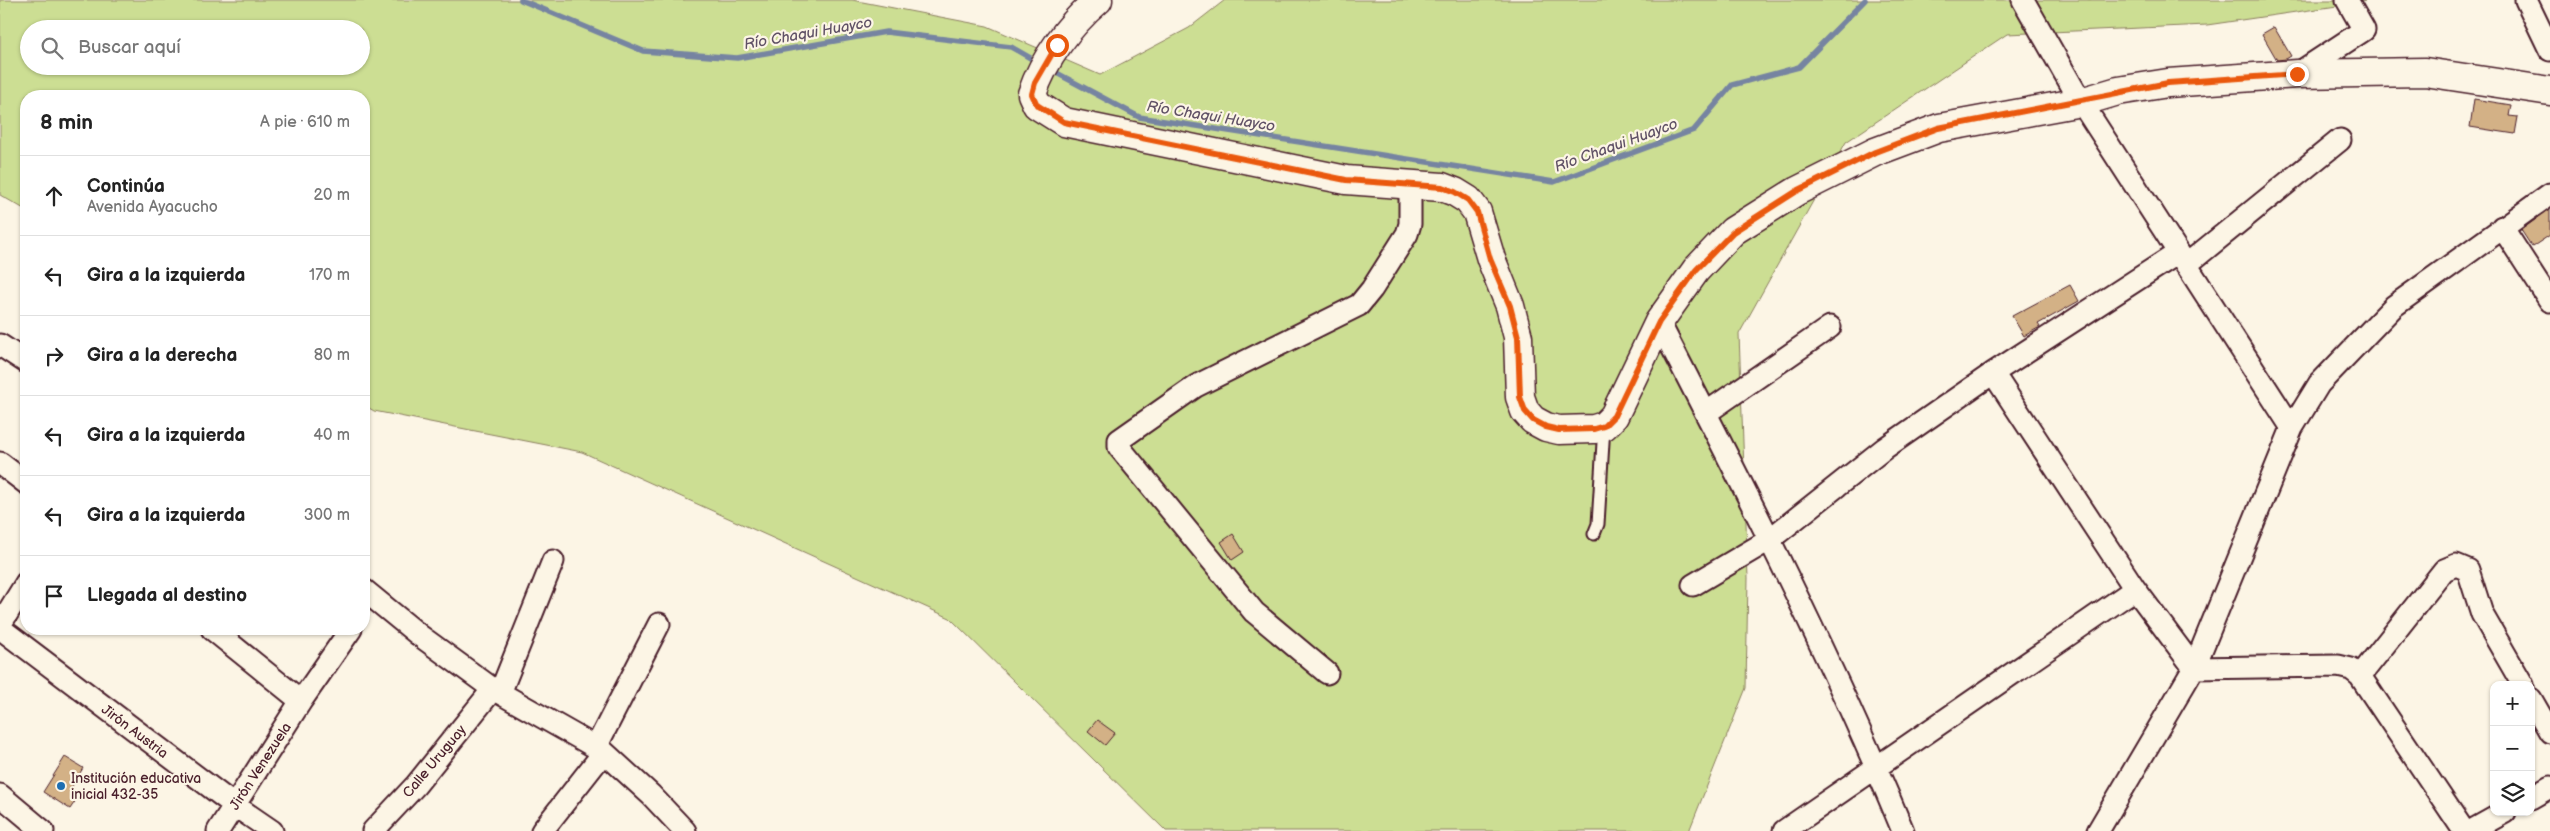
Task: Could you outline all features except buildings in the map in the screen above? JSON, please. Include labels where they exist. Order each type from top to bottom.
[{"type":"street","points":[[1098,0],[1078,17],[1057,45],[1035,83],[1032,94],[1037,105],[1064,122],[1346,180],[1442,187],[1455,192],[1468,200],[1477,212],[1490,259],[1510,306],[1518,337],[1520,397],[1525,411],[1533,420],[1546,427],[1576,429],[1604,426],[1614,416],[1659,322],[1696,270],[1733,232],[1797,191],[1875,152],[1938,128],[2081,102],[2118,91],[2168,83],[2297,74],[2425,72],[2550,91]]},
{"type":"street","points":[[2023,0],[2081,102],[2292,428]]},
{"type":"street","points":[[2297,74],[2364,30],[2347,0]]},
{"type":"street","points":[[2526,0],[2550,50]]},
{"type":"street","points":[[1693,585],[1769,540],[1885,448],[1993,373],[2182,259],[2340,140]]},
{"type":"street","points":[[1327,673],[1254,612],[1119,446],[1120,440],[1196,386],[1359,305],[1372,290],[1405,239],[1410,224],[1410,184]]},
{"type":"street","points":[[2098,831],[2194,668],[2292,428],[2319,384],[2394,306],[2550,194]]},
{"type":"street","points":[[2502,227],[2550,301]]},
{"type":"street","points":[[1659,322],[1769,540],[1876,768],[1902,831]]},
{"type":"street","points":[[1706,413],[1830,327]]},
{"type":"street","points":[[0,345],[20,358]]},
{"type":"street","points":[[1993,373],[2135,589],[2194,668]]},
{"type":"street","points":[[0,463],[20,478]]},
{"type":"street","name":"Calle Uruguay","points":[[373,831],[416,785],[497,691],[553,561]]},
{"type":"street","points":[[2360,676],[2444,570],[2456,565],[2468,570],[2482,614],[2521,681]]},
{"type":"street","points":[[1784,831],[2135,589]]},
{"type":"street","points":[[0,626],[20,593]]},
{"type":"street","points":[[370,601],[497,691],[600,749],[651,795],[685,831]]},
{"type":"street","points":[[542,831],[600,749],[659,624]]},
{"type":"street","name":"Jirón Austria","points":[[0,626],[234,806],[272,831]]},
{"type":"street","points":[[219,635],[301,701]]},
{"type":"street","name":"Jirón Venezuela","points":[[218,831],[301,701],[347,635]]},
{"type":"street","points":[[2194,668],[2338,666],[2351,669],[2360,676],[2464,831]]},
{"type":"street","points":[[2535,706],[2550,732]]},
{"type":"street","points":[[2535,796],[2550,787]]},
{"type":"street","points":[[0,795],[43,831]]},
{"type":"street","points":[[2471,831],[2498,816]]},
{"type":"lane","points":[[1594,534],[1598,524],[1604,426]]},
{"type":"green space","points":[[0,0],[852,0],[987,26],[1100,75],[1189,28],[1225,0],[2365,0],[2344,5],[2207,25],[2007,34],[1846,142],[1739,334],[1748,578],[1746,688],[1689,831],[1166,831],[950,618],[582,452],[374,411],[370,409],[370,90],[20,90],[20,207],[0,195]]},
{"type":"waterway","name":"Río Chaqui Huayco","points":[[521,0],[643,51],[737,58],[886,32],[1011,47],[1039,63]]},
{"type":"waterway","name":"Río Chaqui Huayco","points":[[1051,70],[1139,117],[1554,182],[1694,130],[1732,85],[1799,67],[1865,0]]},
{"type":"place","name":"Institución educativa inicial 432-35","points":[[61,786]]},
{"type":"route","points":[[1057,45],[1035,83],[1032,94],[1037,105],[1048,114],[1064,122],[1275,163],[1346,180],[1442,187],[1468,200],[1477,212],[1490,259],[1510,306],[1518,337],[1520,397],[1525,411],[1533,420],[1546,427],[1559,430],[1594,429],[1604,426],[1614,416],[1638,370],[1659,322],[1696,270],[1733,232],[1797,191],[1875,152],[1938,128],[2081,102],[2118,91],[2168,83],[2297,74]]}]
